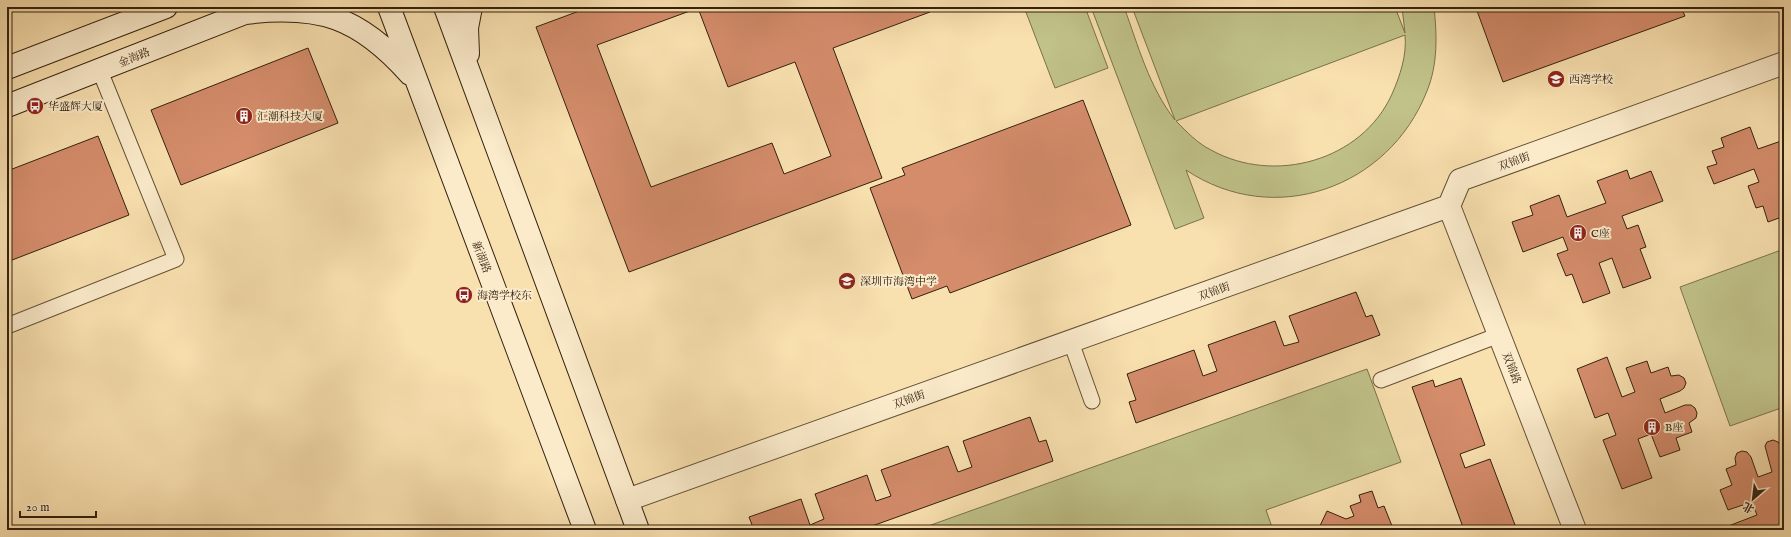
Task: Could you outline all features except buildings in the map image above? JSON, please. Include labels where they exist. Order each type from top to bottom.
[{"type":"street","points":[[7,68],[166,7]]},
{"type":"street","name":"新湖路","points":[[389,7],[585,530]]},
{"type":"street","points":[[446,7],[638,530]]},
{"type":"street","points":[[468,68],[468,28],[471,7]]},
{"type":"street","name":"金海路","points":[[7,106],[100,71],[252,10],[301,10],[343,21],[364,33],[380,45],[397,60],[417,83]]},
{"type":"street","name":"双锦街","points":[[628,500],[1449,206],[1460,180],[1784,64]]},
{"type":"street","name":"双锦路","points":[[1449,206],[1575,530]]},
{"type":"lane","points":[[7,326],[176,259],[100,71]]},
{"type":"lane","points":[[1381,380],[1499,335]]},
{"type":"lane","points":[[1071,342],[1092,401]]},
{"type":"green space","points":[[1024,7],[1085,7],[1108,68],[1055,88]]},
{"type":"green space","points":[[1091,7],[1124,7],[1151,80],[1158,94],[1175,120],[1132,7],[1395,7],[1405,33],[1402,7],[1434,7],[1436,49],[1431,81],[1409,125],[1386,153],[1357,174],[1325,189],[1291,197],[1255,196],[1220,188],[1186,170],[1204,218],[1175,229]],"holes":[[[1405,35],[1404,58],[1398,80],[1392,94],[1378,117],[1360,136],[1338,150],[1314,160],[1288,165],[1262,165],[1236,160],[1211,150],[1201,144],[1176,121]]]},
{"type":"green space","points":[[1784,249],[1784,407],[1730,426],[1680,287]]},
{"type":"green space","points":[[1367,369],[1401,462],[1266,510],[1273,530],[917,530]]},
{"type":"place","name":"西湾学校","points":[[1556,79]]},
{"type":"place","name":"华盛辉大厦","points":[[35,106]]},
{"type":"place","name":"汇潮科技大厦","points":[[244,116]]},
{"type":"place","name":"C座","points":[[1578,233]]},
{"type":"place","name":"深圳市海湾中学","points":[[847,281]]},
{"type":"place","name":"海湾学校东","points":[[464,295]]},
{"type":"place","name":"B座","points":[[1652,427]]}]
